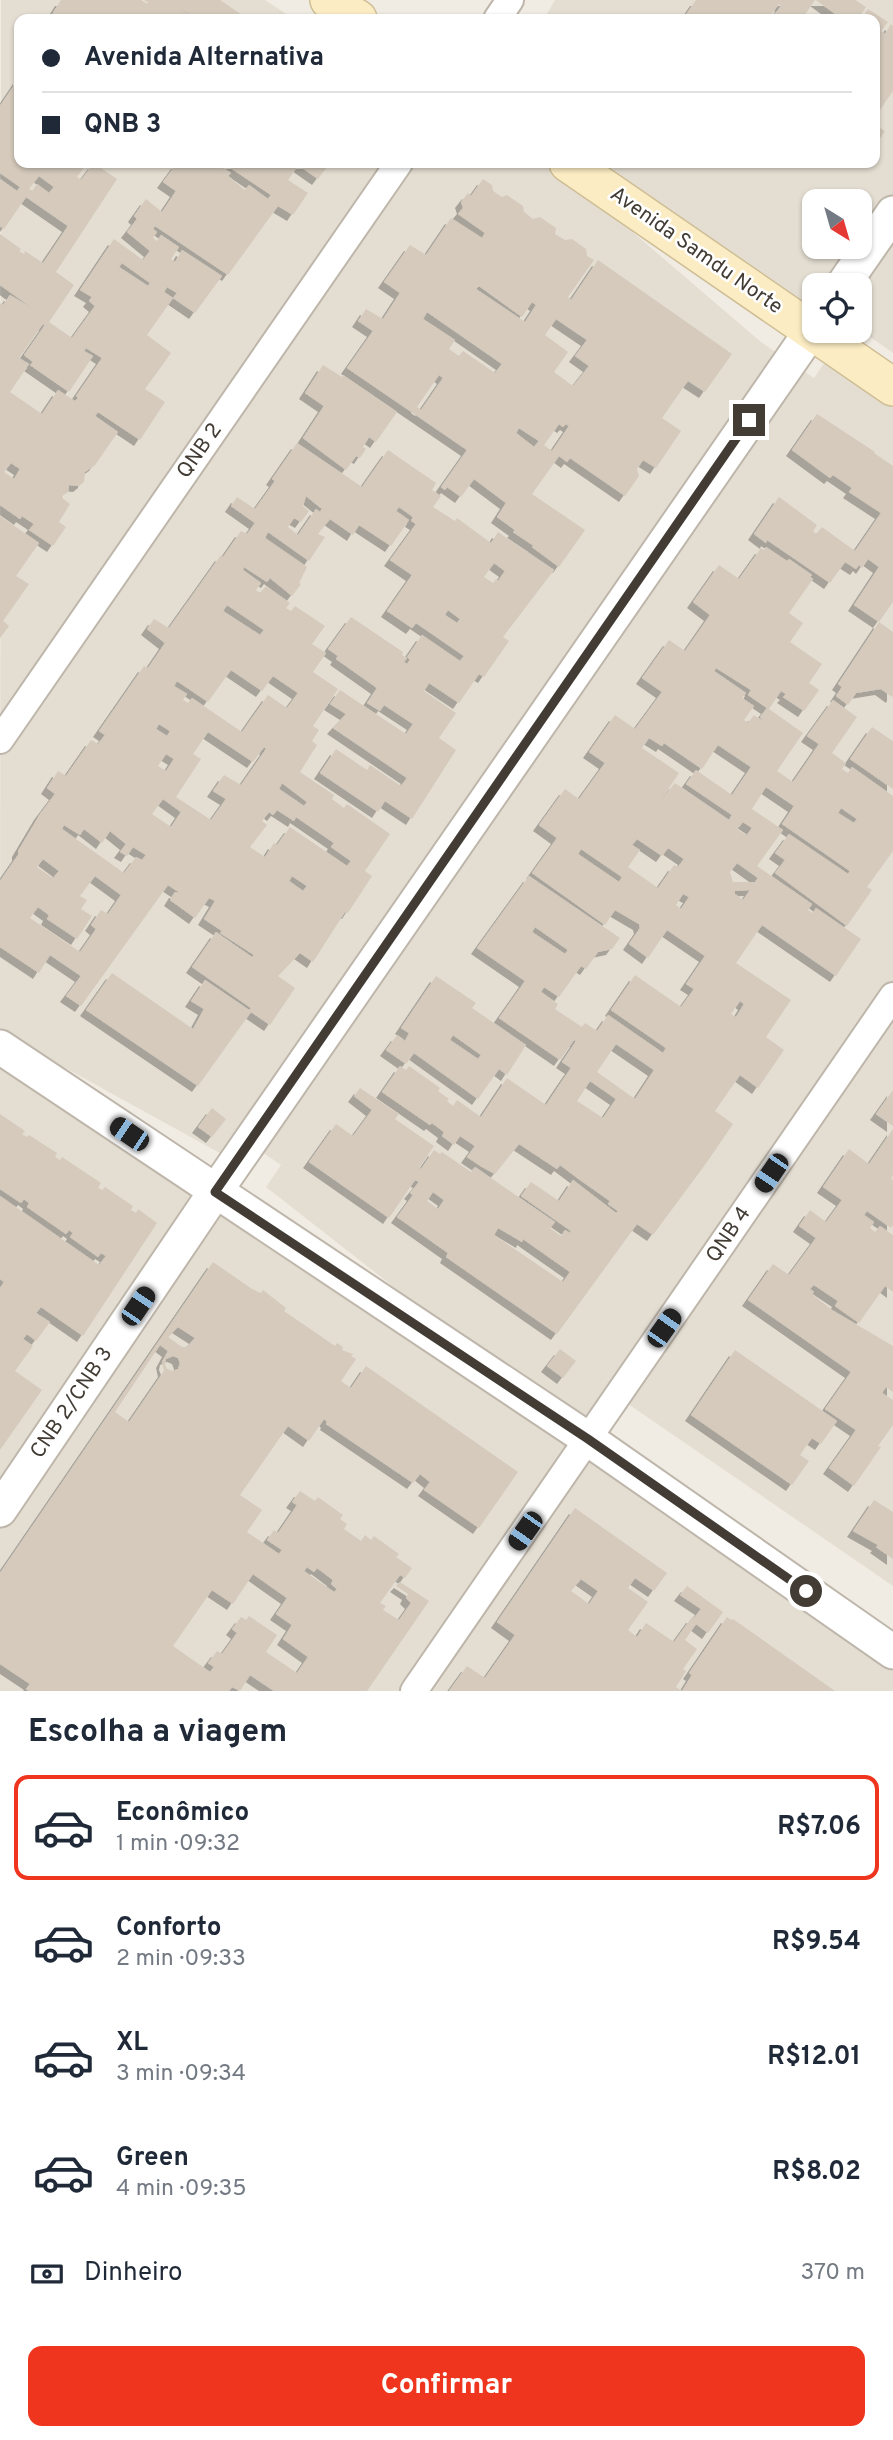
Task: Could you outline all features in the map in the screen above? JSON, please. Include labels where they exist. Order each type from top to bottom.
[{"type":"main road","points":[[329,0],[350,14]]},
{"type":"main road","name":"Avenida Samdu Norte","points":[[575,168],[802,322]]},
{"type":"main road","name":"Avenida Samdu Norte","points":[[832,343],[893,387]]},
{"type":"street","name":"QNB 2","points":[[0,740],[396,168]]},
{"type":"street","points":[[851,273],[893,213]]},
{"type":"street","name":"CNB 2/CNB 3","points":[[0,1510],[215,1192],[802,343]]},
{"type":"street","name":"QNB 4","points":[[414,1691],[893,996]]},
{"type":"street","points":[[0,1047],[588,1439],[893,1652]]},
{"type":"shaded area","points":[[1,0],[265,0],[286,14],[14,14],[14,168],[558,168],[761,342],[814,378],[835,347],[893,387],[893,1586],[618,1397],[588,1439],[266,1187],[281,1165],[249,1143],[236,1162],[0,1032]]},
{"type":"shaded area","points":[[555,0],[893,0],[893,353],[872,338],[872,273],[802,273],[802,323],[612,168],[880,168],[880,14],[547,14]]},
{"type":"shaded area","points":[[0,1047],[893,1662],[893,1691],[0,1691]]},
{"type":"building","points":[[61,0],[141,0],[147,4],[144,0],[220,0],[241,14],[189,14],[179,8],[187,14],[52,14]]},
{"type":"building","points":[[696,0],[815,0],[805,14],[775,14],[781,6],[779,4],[772,14],[686,14]]},
{"type":"building","points":[[816,0],[855,0],[866,7],[861,14],[835,14]]},
{"type":"building","points":[[880,17],[888,22],[881,31],[885,34],[891,24],[893,26],[893,91],[880,110]]},
{"type":"building","points":[[14,85],[14,168],[83,168],[77,177],[81,180],[90,168],[101,168],[117,179],[56,272],[74,285],[49,322],[72,338],[95,306],[89,301],[92,297],[80,290],[114,239],[143,260],[150,251],[127,232],[137,219],[134,216],[146,199],[162,212],[176,191],[163,182],[173,168],[223,168],[231,173],[228,176],[245,190],[249,185],[268,199],[271,195],[230,168],[296,168],[288,180],[308,193],[293,215],[278,206],[228,275],[155,226],[153,229],[157,232],[153,238],[157,241],[161,235],[179,247],[171,259],[175,262],[182,250],[222,276],[195,313],[173,298],[147,335],[171,353],[145,389],[165,402],[140,440],[98,412],[95,416],[118,432],[95,465],[85,472],[84,482],[79,486],[69,485],[68,492],[61,497],[70,504],[59,522],[66,527],[53,546],[29,530],[34,524],[22,516],[20,519],[0,505],[0,303],[3,305],[10,295],[32,308],[0,285],[0,234],[21,249],[19,251],[24,254],[25,251],[43,263],[68,226],[26,197],[4,229],[0,226],[0,179],[17,191],[20,187],[0,173],[0,106]],"holes":[[[39,176],[54,187],[49,193],[37,184],[32,191],[29,189]],[[122,263],[150,283],[148,286],[119,267]],[[167,287],[177,293],[173,298],[164,292]],[[43,324],[45,325],[24,355],[33,362],[30,365],[69,392],[93,356],[84,351],[86,348],[102,358],[75,401],[58,390],[42,414],[10,392],[29,364],[19,358]],[[11,463],[20,469],[14,479],[4,472]]]},
{"type":"building","points":[[302,168],[326,168],[318,179]]},
{"type":"building","points":[[483,179],[492,185],[493,191],[502,197],[507,195],[523,206],[524,212],[533,219],[540,217],[556,228],[555,234],[565,240],[572,239],[586,249],[587,256],[594,260],[568,297],[571,300],[598,260],[732,354],[705,392],[688,381],[662,418],[681,431],[656,468],[643,460],[637,469],[639,476],[625,496],[570,458],[567,462],[559,456],[532,494],[585,530],[559,567],[497,517],[506,503],[474,479],[461,497],[447,487],[445,490],[441,487],[467,450],[347,368],[373,331],[358,321],[366,309],[383,319],[400,293],[384,282],[410,245],[426,255],[451,218],[482,238],[485,233],[458,214],[463,208],[461,202],[468,193],[471,196]],"holes":[[[479,286],[522,317],[532,302],[536,305],[525,322],[476,289]],[[427,312],[502,364],[495,373],[463,351],[459,356],[449,349],[455,340],[423,319]],[[556,319],[587,340],[575,356],[589,366],[573,386],[554,372],[568,352],[545,335]],[[439,375],[443,378],[421,410],[417,407]],[[559,424],[563,427],[566,424],[569,426],[552,451],[544,445]],[[519,428],[539,441],[534,447],[516,433]]]},
{"type":"building","points":[[323,365],[342,377],[343,375],[397,412],[376,442],[369,437],[360,458],[356,456],[346,470],[303,438],[324,406],[305,393]]},
{"type":"building","points":[[817,414],[893,466],[893,602],[879,622],[854,605],[879,567],[868,559],[862,568],[859,565],[856,569],[845,562],[830,583],[754,534],[779,497],[817,525],[813,531],[816,534],[822,527],[855,551],[881,513],[849,492],[852,488],[833,475],[830,478],[792,450]]},
{"type":"building","points":[[297,443],[362,487],[388,450],[436,483],[432,490],[441,496],[433,507],[455,521],[457,518],[491,543],[498,532],[554,570],[503,637],[509,641],[484,677],[479,674],[459,703],[429,683],[424,691],[456,713],[439,738],[456,750],[412,819],[385,801],[378,812],[320,773],[336,749],[367,770],[370,765],[401,786],[407,778],[333,728],[346,714],[330,704],[340,690],[406,734],[413,724],[384,705],[380,711],[367,703],[377,688],[336,659],[338,656],[328,649],[351,617],[403,652],[402,655],[407,658],[404,662],[407,664],[410,660],[407,657],[422,635],[460,661],[464,656],[416,623],[412,628],[387,611],[412,575],[390,560],[416,524],[411,521],[413,517],[399,507],[396,511],[409,520],[391,546],[359,525],[353,535],[330,519],[318,534],[325,537],[309,561],[268,532],[265,538],[307,567],[299,583],[301,584],[292,596],[270,578],[267,582],[244,567],[243,570],[261,583],[256,590],[260,593],[266,586],[290,603],[286,608],[291,611],[295,606],[325,626],[312,644],[326,653],[313,672],[338,689],[313,726],[319,730],[312,741],[317,745],[300,772],[334,795],[332,799],[344,808],[347,804],[390,834],[365,871],[372,876],[313,962],[300,953],[278,976],[295,988],[270,1025],[251,1012],[198,1086],[86,1010],[112,973],[193,1029],[204,1009],[191,1001],[205,980],[249,1010],[251,1008],[192,967],[216,932],[252,957],[254,955],[204,919],[215,901],[209,898],[195,918],[170,900],[175,892],[180,893],[168,885],[81,1006],[66,996],[81,976],[50,955],[39,973],[0,947],[0,881],[55,794],[47,788],[58,771],[66,776],[91,740],[98,744],[105,735],[99,731],[144,666],[148,668],[165,643],[147,629],[154,619],[169,628],[221,555],[223,557],[241,531],[247,534],[255,523],[231,506],[237,497],[255,509],[275,481],[272,479]],"holes":[[[306,496],[322,509],[320,512],[316,509],[298,535],[288,527],[294,518],[301,522],[309,511],[303,506]],[[494,563],[505,571],[498,581],[496,579],[493,583],[484,577]],[[227,605],[264,630],[260,635],[223,611]],[[448,610],[460,619],[457,623],[445,615]],[[231,670],[262,691],[273,676],[298,693],[287,708],[268,695],[242,732],[192,698],[188,703],[183,700],[187,694],[174,686],[177,681],[208,702]],[[159,724],[170,731],[167,736],[156,729]],[[208,732],[253,762],[264,747],[266,749],[241,785],[224,775],[213,791],[226,799],[211,820],[176,797],[201,759],[193,754]],[[166,754],[174,759],[166,771],[158,766]],[[282,783],[307,802],[304,806],[279,789]],[[163,799],[181,812],[171,827],[152,814]],[[277,810],[294,821],[296,817],[334,843],[331,847],[351,861],[347,866],[290,827],[265,857],[250,847],[267,825],[262,821],[269,812],[273,815]],[[64,825],[80,835],[84,829],[102,843],[110,831],[126,844],[120,852],[127,856],[133,847],[146,855],[142,860],[136,857],[124,873],[62,829]],[[43,859],[59,871],[53,878],[37,867]],[[95,876],[121,895],[108,914],[101,910],[91,925],[96,929],[80,952],[30,918],[38,907],[49,915],[47,919],[77,939],[92,916],[81,909],[87,900],[80,896]],[[292,876],[307,886],[303,891],[289,881]]]},
{"type":"building","points":[[0,516],[39,543],[16,576],[29,584],[3,621],[9,626],[0,638]]},
{"type":"building","points":[[766,547],[812,575],[810,577],[813,579],[789,613],[803,623],[790,642],[822,664],[809,683],[819,690],[804,711],[783,697],[786,694],[781,691],[769,709],[803,733],[777,771],[793,782],[819,744],[807,736],[833,700],[857,717],[832,753],[846,763],[842,769],[848,773],[852,767],[893,796],[893,851],[867,887],[872,890],[847,926],[775,873],[785,860],[775,853],[789,834],[848,874],[850,871],[782,824],[794,806],[766,787],[752,809],[783,830],[757,866],[812,904],[808,910],[813,913],[816,908],[861,939],[836,976],[762,925],[736,963],[791,1000],[766,1037],[784,1050],[758,1088],[740,1075],[715,1111],[733,1124],[707,1162],[653,1235],[637,1224],[557,1334],[446,1257],[448,1253],[397,1217],[419,1182],[415,1180],[389,1218],[309,1162],[336,1124],[353,1136],[372,1110],[354,1096],[360,1088],[399,1114],[395,1119],[434,1146],[419,1168],[421,1169],[434,1150],[440,1154],[442,1152],[471,1172],[475,1167],[555,1222],[550,1228],[561,1236],[565,1230],[570,1233],[571,1231],[521,1196],[531,1182],[559,1201],[573,1180],[616,1213],[618,1211],[608,1204],[610,1201],[560,1165],[557,1169],[519,1144],[495,1174],[467,1157],[475,1146],[460,1136],[454,1145],[442,1136],[444,1132],[432,1123],[430,1125],[382,1092],[400,1066],[406,1070],[409,1066],[440,1088],[438,1091],[449,1099],[447,1101],[453,1106],[457,1100],[481,1117],[507,1078],[546,1105],[571,1068],[562,1062],[576,1041],[574,1040],[560,1060],[499,1018],[525,981],[477,948],[529,876],[620,938],[612,949],[598,952],[586,969],[581,966],[559,997],[544,987],[541,992],[558,1004],[555,1009],[582,1027],[585,1023],[597,1031],[608,1015],[663,1053],[666,1048],[611,1010],[635,975],[681,1007],[694,989],[686,984],[705,956],[667,930],[648,958],[629,944],[640,928],[639,924],[615,910],[605,925],[532,873],[557,838],[539,825],[565,789],[579,799],[605,763],[589,752],[615,715],[635,729],[662,692],[642,678],[669,640],[685,651],[710,615],[693,602],[719,565],[739,579],[761,548],[764,550]],"holes":[[[716,668],[751,690],[748,695],[767,708],[760,717],[763,721],[754,715],[748,723],[744,720],[754,706],[742,698],[746,693],[714,671]],[[649,738],[662,746],[664,743],[702,769],[718,745],[751,767],[732,795],[696,770],[686,784],[732,815],[729,820],[675,783],[661,800],[679,773],[642,748]],[[841,808],[857,819],[854,823],[838,813]],[[743,822],[752,828],[747,835],[737,829]],[[637,839],[662,856],[668,848],[684,859],[678,867],[674,865],[658,888],[628,867],[640,850],[632,845]],[[581,849],[622,877],[619,882],[578,854]],[[737,863],[758,878],[755,882],[733,882],[730,872]],[[750,890],[743,900],[735,891]],[[683,894],[689,897],[681,909],[676,905]],[[535,927],[568,950],[565,954],[532,932]],[[740,1001],[744,1004],[736,1017],[731,1014]],[[616,1044],[654,1070],[635,1099],[597,1072]],[[590,1081],[616,1099],[603,1118],[577,1101]],[[433,1192],[444,1200],[438,1209],[427,1201]],[[498,1228],[522,1242],[523,1239],[570,1272],[563,1282],[494,1235]]]},
{"type":"building","points":[[879,622],[893,632],[893,695],[892,697],[881,689],[856,693],[848,705],[836,696],[842,687],[838,684]]},
{"type":"building","points":[[872,727],[893,741],[893,789],[850,759]]},
{"type":"building","points":[[436,976],[476,1003],[472,1008],[526,1045],[507,1075],[499,1069],[478,1099],[414,1053],[406,1064],[386,1050],[397,1035],[405,1041],[409,1033],[401,1028]],"holes":[[[453,1035],[481,1055],[478,1059],[450,1040]]]},
{"type":"building","points":[[893,1090],[893,1126],[876,1114]]},
{"type":"building","points":[[212,1108],[226,1119],[212,1137],[198,1127]]},
{"type":"building","points":[[0,1114],[25,1131],[22,1134],[27,1137],[29,1135],[57,1153],[55,1157],[60,1160],[62,1157],[101,1183],[98,1188],[102,1190],[105,1187],[133,1206],[131,1210],[136,1213],[138,1209],[157,1223],[83,1336],[41,1307],[36,1313],[50,1322],[36,1341],[27,1334],[23,1339],[33,1346],[15,1371],[42,1390],[0,1450],[0,1288],[4,1282],[0,1279],[0,1196],[99,1265],[106,1256],[101,1253],[98,1257],[70,1237],[73,1233],[69,1230],[66,1234],[27,1207],[29,1203],[24,1199],[21,1203],[0,1189]]},
{"type":"building","points":[[893,1129],[893,1225],[891,1228],[867,1211],[864,1215],[874,1222],[870,1228],[875,1232],[880,1226],[893,1235],[893,1292],[885,1286],[859,1323],[835,1306],[838,1301],[814,1285],[810,1289],[814,1292],[812,1294],[832,1310],[893,1346],[893,1392],[886,1387],[882,1393],[893,1400],[893,1425],[854,1486],[829,1468],[856,1430],[825,1409],[851,1372],[748,1300],[773,1264],[789,1275],[816,1238],[799,1226],[810,1210],[826,1222],[842,1200],[823,1187],[849,1149],[869,1164]]},
{"type":"building","points":[[213,1262],[252,1289],[261,1293],[263,1290],[286,1308],[284,1311],[335,1346],[337,1343],[343,1347],[342,1350],[353,1354],[351,1356],[356,1359],[341,1381],[351,1388],[366,1366],[518,1472],[479,1528],[424,1490],[430,1482],[420,1474],[413,1483],[326,1424],[324,1419],[309,1441],[288,1426],[240,1495],[262,1510],[247,1532],[279,1554],[282,1550],[267,1540],[274,1530],[278,1533],[297,1505],[292,1502],[300,1491],[315,1501],[318,1497],[343,1515],[340,1519],[347,1524],[344,1529],[361,1541],[365,1535],[371,1540],[374,1536],[399,1554],[396,1557],[412,1568],[405,1578],[400,1575],[380,1603],[386,1606],[383,1610],[399,1620],[411,1603],[406,1598],[408,1594],[396,1586],[400,1582],[429,1601],[367,1691],[274,1691],[250,1675],[240,1691],[232,1687],[229,1691],[29,1691],[26,1689],[30,1684],[0,1664],[0,1573]],"holes":[[[178,1327],[195,1338],[187,1347],[182,1347],[168,1337]],[[160,1345],[168,1351],[162,1362],[164,1371],[129,1422],[115,1412]],[[173,1356],[178,1358],[178,1369],[167,1369],[166,1359]],[[307,1567],[314,1572],[317,1568],[333,1580],[331,1584],[337,1589],[334,1592],[304,1571]],[[253,1574],[287,1598],[276,1614],[292,1625],[283,1639],[308,1657],[297,1673],[266,1652],[277,1635],[249,1616],[246,1620],[241,1617],[232,1629],[237,1633],[222,1654],[217,1651],[208,1663],[214,1667],[210,1672],[173,1646],[212,1590],[233,1604]]]},
{"type":"building","points":[[560,1349],[576,1361],[563,1378],[547,1366]]},
{"type":"building","points":[[735,1350],[837,1421],[821,1444],[812,1438],[800,1455],[809,1461],[792,1485],[691,1415]]},
{"type":"building","points":[[874,1500],[893,1512],[893,1559],[876,1547],[878,1545],[853,1531]]},
{"type":"building","points":[[575,1508],[667,1573],[654,1591],[635,1578],[628,1588],[648,1602],[628,1630],[637,1637],[646,1623],[674,1642],[701,1609],[680,1595],[687,1586],[723,1612],[708,1633],[696,1624],[685,1640],[697,1649],[683,1669],[686,1671],[676,1687],[682,1691],[449,1691],[467,1666],[485,1678],[515,1635],[497,1622]],"holes":[[[581,1579],[598,1591],[589,1604],[571,1591]]]},
{"type":"building","points":[[727,1617],[835,1691],[682,1691],[692,1675],[689,1673]]},
{"type":"route","points":[[749,420],[215,1192],[588,1439],[806,1591]]}]
